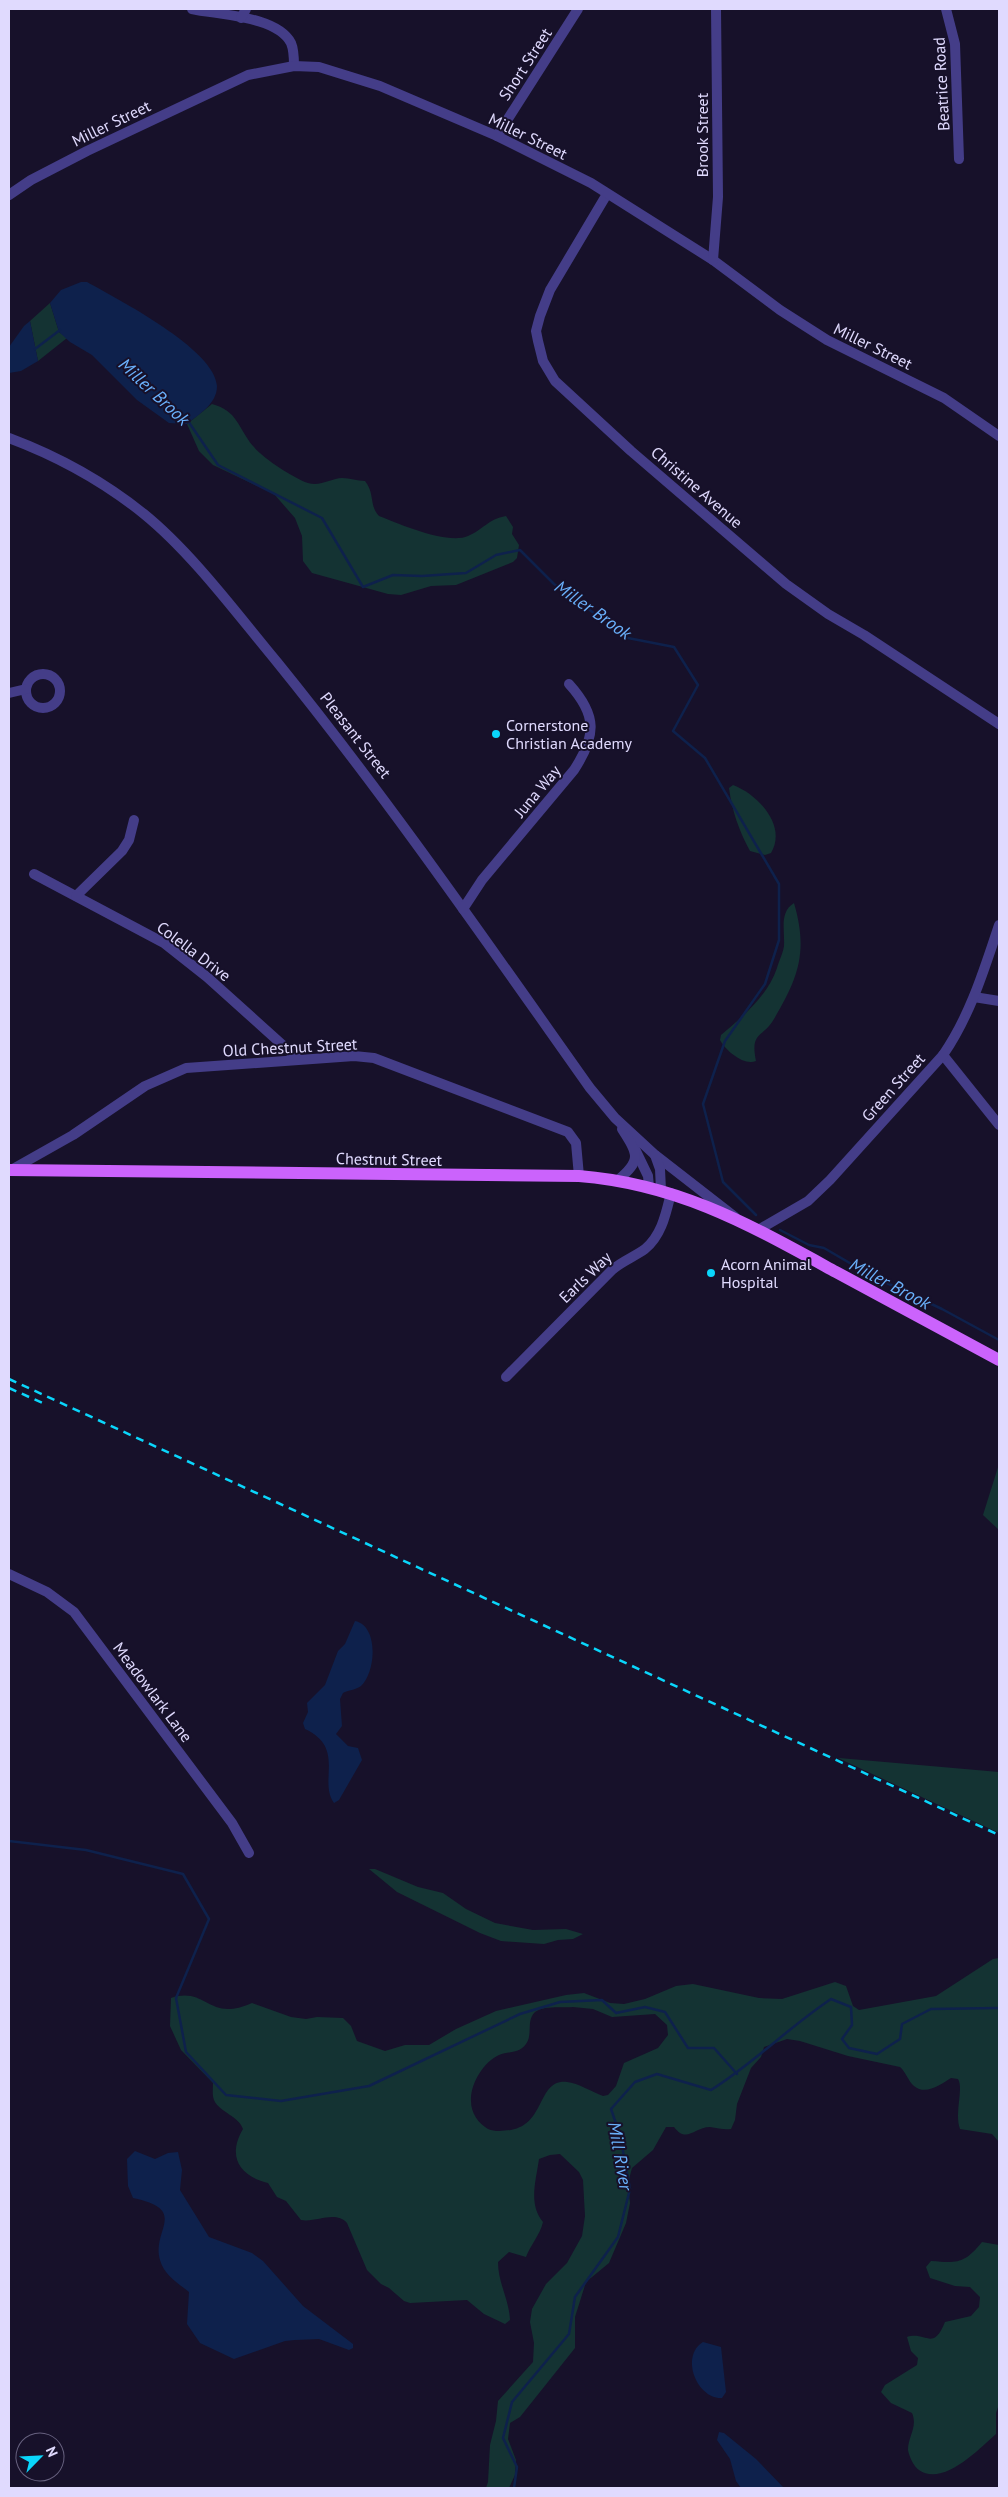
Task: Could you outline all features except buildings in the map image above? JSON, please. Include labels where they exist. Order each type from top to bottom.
[{"type":"main road","name":"Chestnut Street","points":[[10,1170],[579,1176],[618,1180],[660,1190],[738,1219],[758,1230]]},
{"type":"main road","points":[[758,1230],[999,1360]]},
{"type":"street","points":[[192,9],[244,13],[281,31],[291,44],[294,66]]},
{"type":"street","name":"Short Street","points":[[497,136],[578,9]]},
{"type":"street","name":"Brook Street","points":[[713,260],[718,197],[716,9]]},
{"type":"street","name":"Beatrice Road","points":[[946,9],[955,44],[960,158]]},
{"type":"street","name":"Miller Street","points":[[9,195],[31,180],[87,151],[226,85],[262,71],[294,66],[319,67],[352,75],[497,136],[591,183],[713,260],[780,310],[820,336],[944,398],[999,436]]},
{"type":"street","name":"Christine Avenue","points":[[607,194],[550,290],[540,316],[536,331],[538,341],[543,361],[555,381],[631,451],[786,584],[828,614],[864,635],[999,724]]},
{"type":"street","name":"Pleasant Street","points":[[9,438],[56,457],[87,474],[143,513],[171,537],[320,715],[384,798],[590,1088],[615,1118],[660,1190]]},
{"type":"street","name":"Juna Way","points":[[463,909],[482,880],[574,770],[585,753],[591,740],[592,727],[583,699],[569,684]]},
{"type":"street","points":[[9,693],[26,689]]},
{"type":"street","points":[[76,896],[122,851],[130,840],[134,820]]},
{"type":"street","name":"Colella Drive","points":[[34,874],[164,943],[207,976],[297,1058]]},
{"type":"street","name":"Green Street","points":[[758,1230],[808,1201],[830,1180],[943,1055],[957,1034],[974,997],[999,925]]},
{"type":"street","points":[[974,997],[999,1001]]},
{"type":"street","points":[[943,1055],[999,1125]]},
{"type":"street","name":"Old Chestnut Street","points":[[10,1170],[73,1135],[145,1086],[186,1068],[297,1058],[354,1056],[374,1058],[568,1132],[576,1143],[579,1176]]},
{"type":"street","name":"Pleasant Street","points":[[615,1118],[654,1154],[738,1219]]},
{"type":"street","points":[[618,1180],[633,1167],[635,1155],[633,1146]]},
{"type":"street","points":[[654,1154],[660,1169],[660,1190]]},
{"type":"street","name":"Earls Way","points":[[506,1376],[612,1270],[622,1261],[644,1249],[653,1239],[661,1227],[660,1190]]},
{"type":"street","name":"Meadowlark Lane","points":[[9,1574],[47,1592],[74,1612],[232,1822],[249,1853]]},
{"type":"green space","points":[[50,303],[59,332],[67,338],[38,361],[30,321]]},
{"type":"green space","points":[[212,404],[227,411],[237,421],[253,446],[294,477],[312,484],[342,478],[365,481],[370,490],[374,508],[379,516],[399,524],[436,536],[459,538],[468,536],[490,522],[506,516],[513,527],[512,534],[519,545],[517,558],[513,562],[456,585],[431,586],[401,595],[388,594],[312,573],[303,561],[302,536],[295,518],[274,494],[213,465],[199,451],[187,424]]},
{"type":"green space","points":[[733,785],[752,796],[768,813],[773,822],[775,832],[775,843],[771,853],[765,855],[750,851],[734,813],[729,788]]},
{"type":"green space","points":[[794,903],[800,935],[799,963],[783,1004],[770,1025],[756,1040],[756,1061],[746,1061],[726,1049],[720,1040],[721,1035],[754,1005],[773,978],[783,949],[786,911]]},
{"type":"green space","points":[[999,1464],[999,1530],[983,1515]]},
{"type":"green space","points":[[838,1758],[999,1772],[999,1833]]},
{"type":"green space","points":[[369,1869],[375,1869],[418,1887],[443,1893],[466,1909],[495,1923],[533,1930],[566,1929],[583,1934],[573,1939],[558,1940],[544,1944],[501,1941],[480,1933],[397,1892]]},
{"type":"green space","points":[[999,1958],[999,2142],[992,2134],[960,2129],[958,2115],[960,2083],[958,2079],[951,2078],[938,2086],[923,2090],[910,2082],[900,2067],[848,2056],[800,2041],[787,2039],[764,2047],[761,2057],[751,2068],[737,2104],[735,2120],[731,2129],[710,2127],[683,2134],[674,2127],[666,2127],[653,2150],[632,2168],[628,2183],[630,2203],[626,2223],[609,2263],[586,2282],[575,2317],[575,2348],[520,2417],[510,2423],[508,2439],[516,2460],[515,2475],[509,2488],[486,2488],[490,2445],[496,2421],[498,2401],[533,2362],[534,2343],[530,2322],[532,2309],[546,2284],[567,2263],[582,2236],[585,2216],[583,2180],[579,2172],[560,2154],[539,2159],[534,2200],[538,2215],[543,2222],[542,2227],[526,2257],[509,2252],[498,2262],[498,2270],[508,2305],[510,2320],[505,2324],[484,2314],[467,2300],[410,2303],[404,2301],[389,2288],[381,2284],[367,2270],[347,2223],[337,2217],[301,2220],[286,2201],[277,2197],[268,2183],[258,2180],[243,2170],[236,2156],[238,2139],[243,2129],[241,2125],[220,2108],[214,2100],[213,2083],[181,2050],[170,2026],[171,1998],[193,1997],[226,2009],[252,2003],[291,2017],[306,2019],[317,2017],[343,2018],[351,2026],[357,2041],[385,2051],[405,2045],[429,2045],[456,2029],[496,2011],[566,1995],[584,1993],[610,2003],[624,2004],[645,1999],[676,1986],[693,1984],[759,1998],[782,1999],[835,1982],[846,1986],[853,2006],[859,2010],[936,1996],[993,1959]],"holes":[[[553,2007],[593,2009],[612,2017],[655,2014],[667,2025],[668,2035],[658,2048],[624,2063],[616,2086],[608,2095],[603,2096],[567,2082],[557,2083],[545,2094],[530,2120],[522,2126],[511,2130],[496,2131],[488,2129],[481,2124],[474,2114],[471,2105],[471,2095],[475,2081],[483,2068],[493,2058],[513,2052],[526,2044],[532,2015],[543,2008]]]},
{"type":"green space","points":[[982,2242],[999,2245],[999,2404],[996,2413],[996,2434],[960,2464],[939,2474],[929,2474],[917,2469],[908,2450],[914,2423],[912,2413],[891,2403],[881,2392],[885,2385],[917,2365],[918,2358],[911,2351],[907,2337],[933,2338],[941,2331],[945,2322],[971,2316],[979,2307],[980,2297],[970,2287],[955,2286],[930,2278],[926,2267],[931,2261],[960,2261],[970,2255]]},
{"type":"water","points":[[81,282],[87,282],[141,313],[183,341],[212,372],[217,386],[211,403],[187,424],[169,423],[137,400],[92,355],[70,342],[59,332],[50,303],[61,290]]},
{"type":"water","points":[[30,321],[38,361],[21,371],[9,373],[9,347],[24,326]]},
{"type":"water","points":[[355,1621],[363,1625],[368,1631],[373,1650],[372,1661],[370,1671],[361,1686],[343,1693],[340,1699],[342,1726],[336,1734],[348,1746],[358,1748],[362,1760],[339,1800],[334,1803],[328,1785],[329,1765],[325,1745],[305,1729],[303,1723],[308,1712],[307,1703],[325,1685],[338,1651],[345,1644]]},
{"type":"water","points":[[135,2151],[155,2159],[168,2153],[178,2152],[182,2170],[180,2190],[209,2237],[252,2253],[263,2261],[303,2306],[353,2344],[353,2348],[349,2350],[319,2339],[295,2340],[285,2341],[234,2359],[200,2343],[187,2324],[189,2292],[168,2274],[160,2260],[159,2249],[164,2215],[160,2209],[150,2203],[133,2198],[128,2186],[127,2159]]},
{"type":"water","points":[[703,2342],[721,2347],[726,2392],[722,2398],[713,2397],[706,2392],[694,2376],[692,2357],[696,2349]]},
{"type":"water","points":[[719,2432],[724,2433],[756,2459],[784,2488],[741,2488],[736,2481],[730,2459],[717,2440]]},
{"type":"waterway","name":"Miller Brook","points":[[35,349],[60,330]]},
{"type":"waterway","name":"Miller Brook","points":[[188,421],[218,465],[322,518],[363,587],[393,575],[422,576],[466,573],[496,555],[520,550],[554,584],[628,638],[674,647],[698,685],[673,731],[705,758],[779,884],[779,940],[765,984],[725,1041],[703,1104],[723,1182],[756,1215]]},
{"type":"waterway","name":"Miller Brook","points":[[780,1230],[809,1245],[824,1248],[872,1276],[942,1309],[999,1340]]},
{"type":"waterway","points":[[9,1841],[86,1850],[183,1874],[209,1919],[176,1998],[186,2052],[226,2095],[281,2101],[369,2086],[520,2014],[560,2002],[602,2000],[616,2013],[645,2007],[665,2012],[688,2048],[714,2048],[737,2074]]},
{"type":"waterway","name":"Mill River","points":[[514,2488],[517,2467],[503,2438],[512,2402],[569,2334],[575,2297],[618,2237],[630,2189],[620,2135],[611,2109],[635,2082],[657,2074],[711,2090],[831,1999],[851,2007],[852,2025],[842,2039],[849,2048],[877,2054],[900,2039],[902,2024],[931,2009],[999,2008]]},
{"type":"railway","points":[[9,1379],[999,1835]]},
{"type":"railway","points":[[9,1388],[47,1405]]},
{"type":"place","name":"Cornerstone Christian Academy","points":[[496,734]]},
{"type":"place","name":"Acorn Animal Hospital","points":[[711,1273]]}]
